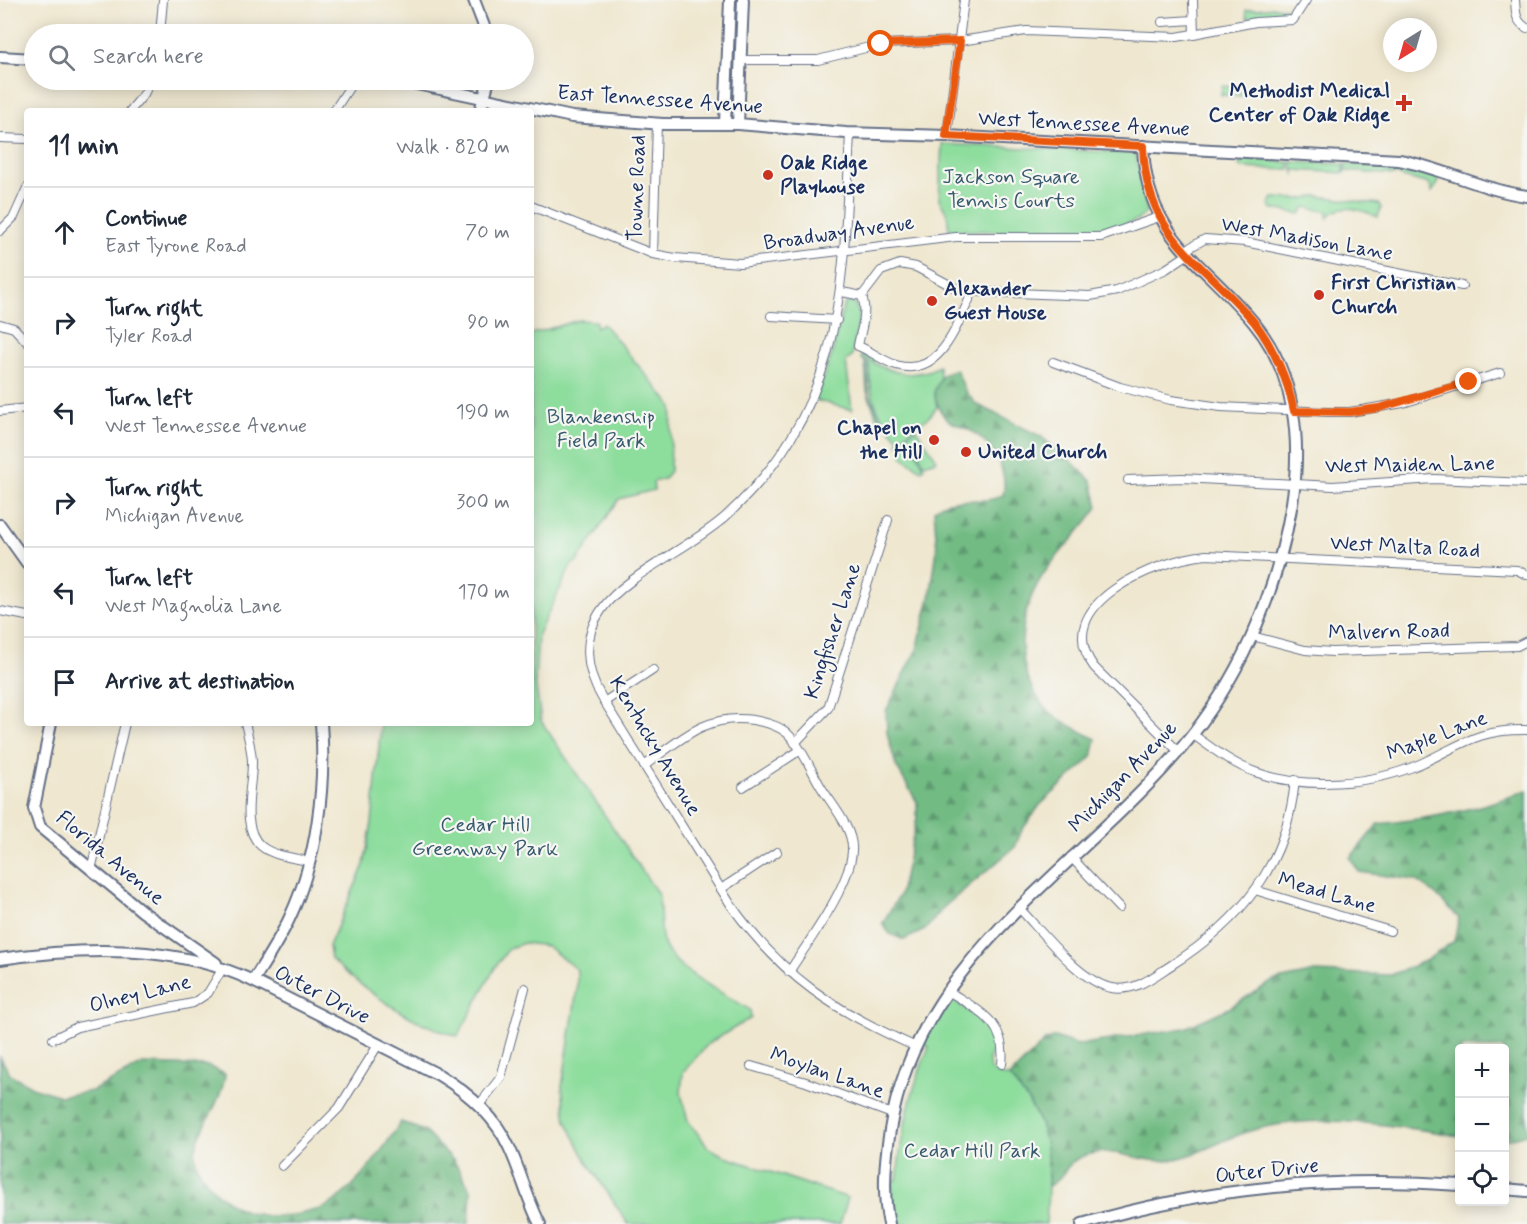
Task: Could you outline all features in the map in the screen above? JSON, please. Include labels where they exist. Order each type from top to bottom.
[{"type":"street","points":[[161,24],[163,0]]},
{"type":"street","points":[[474,0],[482,24]]},
{"type":"street","points":[[725,124],[730,0]]},
{"type":"street","points":[[738,124],[743,0]]},
{"type":"street","points":[[946,136],[964,0]]},
{"type":"street","points":[[1193,0],[1194,35]]},
{"type":"street","points":[[728,59],[818,60],[881,44],[960,41],[1026,31],[1161,38],[1194,35],[1256,22],[1293,20],[1306,0]]},
{"type":"street","points":[[1515,0],[1516,17],[1523,26]]},
{"type":"street","points":[[1162,22],[1194,20]]},
{"type":"street","points":[[0,57],[24,58]]},
{"type":"street","points":[[132,108],[146,90]]},
{"type":"street","points":[[336,108],[348,90]]},
{"type":"street","name":"East Tennessee Avenue","points":[[443,90],[528,108]]},
{"type":"street","points":[[481,108],[486,90]]},
{"type":"street","points":[[726,99],[739,99]]},
{"type":"street","name":"East Tennessee Avenue","points":[[534,109],[572,117],[657,123],[738,124],[850,133]]},
{"type":"street","name":"Towne Road","points":[[653,254],[657,123]]},
{"type":"street","name":"West Tennessee Avenue","points":[[850,133],[1399,160],[1436,169],[1497,190],[1527,196]]},
{"type":"street","name":"Kentucky Avenue","points":[[850,133],[842,292],[837,320],[812,398],[786,444],[766,472],[739,503],[708,530],[619,590],[600,611],[590,634],[588,656],[590,673],[604,702],[747,927],[789,972],[816,995],[846,1013],[916,1047]]},
{"type":"street","points":[[0,138],[24,139]]},
{"type":"street","name":"Michigan Avenue","points":[[890,1224],[884,1186],[892,1114],[903,1077],[916,1047],[947,990],[982,946],[1178,751],[1192,734],[1222,694],[1252,636],[1280,559],[1294,484],[1294,411],[1277,360],[1260,331],[1187,255],[1159,217],[1145,175],[1143,146]]},
{"type":"street","points":[[0,231],[14,217],[24,195]]},
{"type":"street","name":"Broadway Avenue","points":[[534,207],[653,254],[702,261],[740,263],[956,237],[1101,237],[1159,217]]},
{"type":"street","name":"West Madison Lane","points":[[970,292],[1090,296],[1117,291],[1166,269],[1187,255],[1189,248],[1205,240],[1228,239],[1462,286]]},
{"type":"street","points":[[900,264],[916,267],[961,291],[970,292],[969,300],[943,351],[926,364],[899,366],[858,346],[866,311],[862,296],[881,271],[900,264]]},
{"type":"street","points":[[842,292],[862,296]]},
{"type":"street","points":[[771,316],[837,320]]},
{"type":"street","points":[[0,324],[14,328],[24,339]]},
{"type":"street","points":[[1053,362],[1152,396],[1206,405],[1294,411],[1350,412],[1379,408],[1500,373]]},
{"type":"street","points":[[0,411],[24,408]]},
{"type":"street","name":"West Maiden Lane","points":[[1128,480],[1182,478],[1365,485],[1434,479],[1527,483]]},
{"type":"street","name":"Kingfisher Lane","points":[[743,787],[797,747],[828,708],[888,520]]},
{"type":"street","points":[[0,525],[24,559]]},
{"type":"street","name":"West Malta Road","points":[[1178,751],[1112,686],[1086,655],[1081,633],[1085,620],[1096,603],[1138,577],[1170,562],[1206,555],[1517,570],[1527,575]]},
{"type":"street","points":[[0,611],[24,615]]},
{"type":"street","name":"Malvern Road","points":[[1252,636],[1305,650],[1332,652],[1517,646],[1527,641]]},
{"type":"street","points":[[604,702],[653,670]]},
{"type":"street","points":[[644,766],[701,727],[725,718],[760,721],[780,727],[797,747],[840,817],[851,839],[852,851],[851,861],[830,907],[789,972]]},
{"type":"street","name":"Florida Avenue","points":[[50,726],[34,808],[40,827],[182,941],[223,968]]},
{"type":"street","points":[[91,870],[124,726]]},
{"type":"street","points":[[246,726],[252,760],[250,821],[252,834],[260,846],[271,852],[309,861]]},
{"type":"street","points":[[253,981],[290,917],[309,861],[321,786],[321,726]]},
{"type":"street","name":"Maple Lane","points":[[1192,734],[1254,772],[1295,780],[1335,782],[1374,777],[1422,763],[1479,735],[1527,730]]},
{"type":"street","points":[[1020,909],[1089,978],[1106,986],[1122,989],[1144,983],[1196,950],[1219,931],[1255,890],[1283,843],[1293,804],[1295,780]]},
{"type":"street","points":[[721,889],[777,852]]},
{"type":"street","points":[[1071,857],[1119,908]]},
{"type":"street","name":"Mead Lane","points":[[1255,890],[1390,931]]},
{"type":"street","points":[[178,957],[182,950],[182,941]]},
{"type":"street","name":"Outer Drive","points":[[0,959],[83,952],[178,957],[223,968],[253,981],[439,1075],[479,1105],[509,1147],[540,1224]]},
{"type":"street","name":"Olney Lane","points":[[53,1039],[77,1027],[193,1003],[208,993],[223,968]]},
{"type":"street","points":[[479,1105],[501,1077],[525,988]]},
{"type":"street","points":[[947,990],[991,1020],[1002,1041],[1002,1064]]},
{"type":"street","points":[[282,1166],[320,1130],[343,1103],[378,1045]]},
{"type":"street","name":"Moylan Lane","points":[[750,1066],[806,1082],[892,1114]]},
{"type":"street","name":"Outer Drive","points":[[1082,1224],[1134,1210],[1260,1189],[1390,1182],[1455,1185]]},
{"type":"street","points":[[1509,1189],[1527,1191]]},
{"type":"green space","points":[[1288,8],[1290,12],[1247,18],[1246,10]]},
{"type":"green space","points":[[1222,86],[1241,87],[1241,96],[1221,95]]},
{"type":"green space","name":"Jackson Square Tennis Courts","points":[[942,144],[1132,153],[1136,156],[1147,211],[1135,221],[1086,231],[949,230],[947,214],[939,199]]},
{"type":"green space","points":[[1243,159],[1289,162],[1290,170],[1242,168],[1239,165]]},
{"type":"green space","points":[[1291,162],[1344,164],[1344,173],[1294,170],[1295,177]]},
{"type":"green space","points":[[1346,164],[1397,169],[1396,175],[1345,171]]},
{"type":"green space","points":[[1399,170],[1437,177],[1439,182],[1432,192],[1429,184],[1399,176]]},
{"type":"green space","points":[[1317,196],[1379,204],[1381,208],[1378,217],[1358,210],[1344,209],[1337,210],[1327,219],[1328,212],[1305,207],[1300,214],[1273,209],[1269,205],[1273,198],[1301,199]]},
{"type":"green space","points":[[853,302],[860,314],[852,357],[846,361],[852,410],[815,400],[832,354],[843,307],[846,303]]},
{"type":"green space","name":"Cedar Hill Greenway Park","points":[[579,320],[596,321],[596,327],[602,324],[672,406],[670,471],[664,479],[653,482],[654,490],[619,499],[577,562],[572,564],[538,634],[535,681],[541,721],[658,894],[662,936],[668,952],[687,971],[750,1010],[751,1018],[709,1043],[683,1072],[681,1093],[688,1121],[709,1148],[726,1157],[848,1198],[840,1224],[628,1224],[586,1160],[566,1121],[562,1087],[577,990],[577,970],[547,946],[524,943],[509,948],[496,966],[458,1036],[425,1024],[390,1005],[358,983],[331,959],[329,946],[364,865],[372,823],[381,726],[534,726],[534,333]]},
{"type":"green space","points":[[866,353],[869,394],[883,425],[878,428],[878,421],[867,391],[865,362],[861,358]]},
{"type":"green space","points":[[869,354],[876,358],[872,362],[897,372],[922,373],[939,366],[940,380],[934,392],[937,407],[929,417],[899,439],[883,419],[874,400],[871,390]]},
{"type":"green space","points":[[956,369],[965,390],[976,404],[1040,436],[1068,458],[1092,482],[1098,507],[1043,575],[1028,606],[1022,640],[1026,673],[1042,704],[1060,719],[1096,739],[1092,757],[1040,805],[1022,830],[1015,847],[945,906],[925,930],[904,940],[890,934],[882,924],[900,894],[917,818],[917,802],[896,766],[887,733],[886,711],[917,649],[930,598],[937,549],[934,510],[949,502],[995,498],[1003,495],[1004,486],[1001,467],[985,442],[949,421],[937,404],[934,392],[942,375]]},
{"type":"green space","points":[[916,429],[936,460],[924,464],[917,449],[900,440]]},
{"type":"green space","points":[[899,441],[916,450],[924,468],[921,470],[902,456],[902,445],[897,443]]},
{"type":"green space","points":[[1527,790],[1527,1134],[1509,1139],[1509,1044],[1455,1044],[1455,1135],[1338,1121],[1289,1123],[1253,1130],[1194,1154],[1170,1160],[1158,1161],[1101,1152],[1089,1154],[1069,1165],[1057,1181],[1048,1186],[1047,1154],[1041,1127],[1029,1102],[1009,1077],[1045,1041],[1055,1037],[1078,1045],[1185,1028],[1229,1008],[1273,981],[1315,972],[1391,975],[1425,961],[1454,941],[1459,918],[1435,894],[1415,880],[1359,872],[1350,858],[1378,824],[1454,813]]},
{"type":"green space","name":"Cedar Hill Park","points":[[951,999],[987,1024],[997,1040],[989,1059],[990,1069],[999,1075],[1009,1077],[1024,1095],[1042,1128],[1048,1163],[1046,1224],[895,1224],[891,1181],[897,1180],[907,1112],[929,1047],[922,1043],[946,1002]]},
{"type":"green space","points":[[0,1057],[10,1074],[32,1087],[60,1096],[92,1091],[143,1064],[208,1066],[225,1074],[220,1095],[196,1146],[196,1163],[209,1184],[229,1203],[267,1216],[294,1215],[329,1205],[360,1177],[378,1156],[401,1122],[424,1131],[454,1161],[471,1190],[469,1224],[0,1224]]},
{"type":"place","name":"Methodist Medical Center of Oak Ridge","points":[[1404,103]]},
{"type":"place","name":"Oak Ridge Playhouse","points":[[768,175]]},
{"type":"place","name":"First Christian Church","points":[[1319,295]]},
{"type":"place","name":"Alexander Guest House","points":[[932,301]]},
{"type":"place","name":"Chapel on the Hill","points":[[934,440]]},
{"type":"place","name":"United Church","points":[[966,452]]},
{"type":"route","points":[[881,44],[960,41],[946,136],[1143,146],[1148,189],[1159,217],[1169,234],[1196,265],[1254,322],[1277,360],[1291,395],[1294,411],[1350,412],[1379,408],[1431,395],[1469,382]]},
{"type":"park label","name":"Blankenship Field Park","points":[[601,429]]}]
